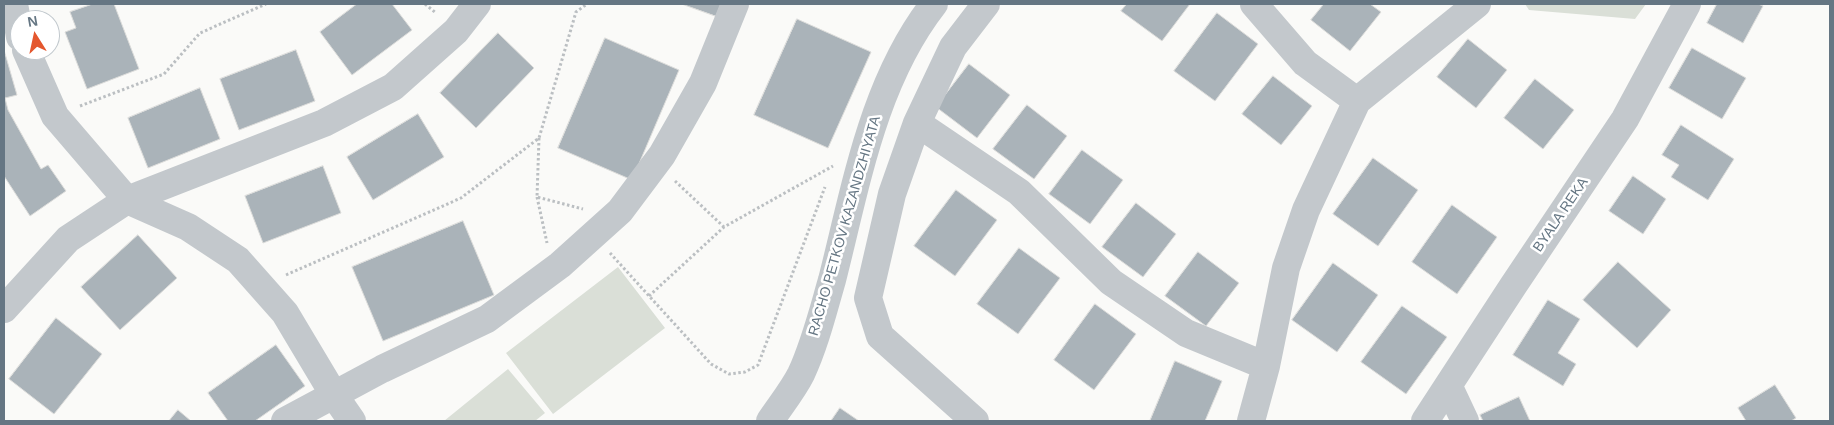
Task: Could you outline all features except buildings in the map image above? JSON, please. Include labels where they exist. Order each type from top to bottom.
[{"type":"street","points":[[4,309],[68,239],[127,200],[324,123],[393,87],[456,31],[477,4]]},
{"type":"street","points":[[285,421],[382,369],[487,318],[560,265],[620,211],[656,163],[704,83],[735,4]]},
{"type":"street","name":"RACHO PETKOV KAZANDZHIYATA","points":[[770,421],[801,374],[820,321],[871,127],[889,82],[920,22],[934,4]]},
{"type":"street","points":[[975,421],[880,336],[868,298],[892,194],[917,123],[953,47],[986,4]]},
{"type":"street","points":[[1254,4],[1304,63],[1357,101]]},
{"type":"street","points":[[1251,421],[1266,366],[1286,268],[1306,210],[1357,101],[1477,4]]},
{"type":"street","name":"BYALA REKA","points":[[1425,421],[1625,119],[1687,4]]},
{"type":"street","points":[[30,60],[55,116],[127,200],[188,228],[238,260],[285,313],[334,395],[352,421]]},
{"type":"street","points":[[917,123],[1019,192],[1112,282],[1186,333],[1266,366]]},
{"type":"street","points":[[1449,387],[1465,421]]},
{"type":"path","points":[[55,116],[164,74],[200,33],[266,4]]},
{"type":"path","points":[[560,265],[547,243],[537,197],[539,138],[576,12],[587,4]]},
{"type":"path","points":[[261,286],[461,198],[539,138]]},
{"type":"path","points":[[656,163],[724,227]]},
{"type":"path","points":[[649,296],[724,227],[833,166],[830,175]]},
{"type":"path","points":[[593,234],[711,364],[729,374],[745,372],[758,365],[826,184]]},
{"type":"path","points":[[537,197],[613,217]]},
{"type":"shaded area","points":[[1525,4],[1646,4],[1635,19],[1529,10]]},
{"type":"shaded area","points":[[618,267],[665,328],[553,414],[506,353]]},
{"type":"shaded area","points":[[508,369],[545,413],[535,421],[444,421]]}]
